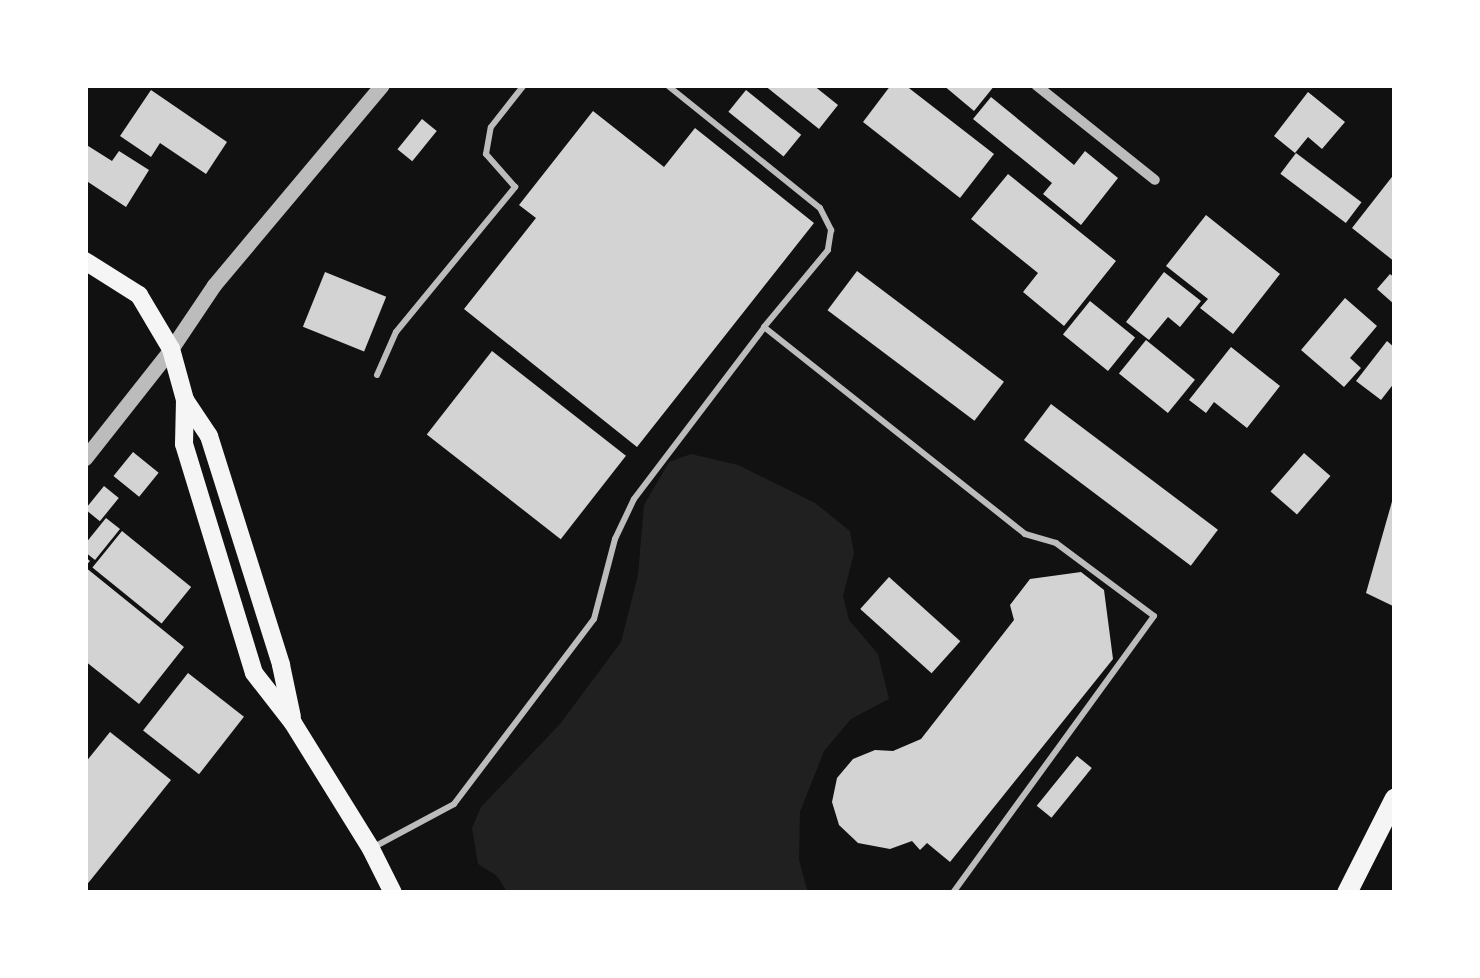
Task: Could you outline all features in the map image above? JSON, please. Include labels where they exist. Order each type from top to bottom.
[{"type":"highway","points":[[1347,893],[1395,798]]},
{"type":"main road","points":[[85,261],[139,296],[170,350],[186,400],[210,436],[281,666],[293,723]]},
{"type":"main road","points":[[186,400],[184,444],[254,674],[293,723],[371,849],[393,893]]},
{"type":"street","points":[[85,458],[170,350],[214,284],[382,85]]},
{"type":"street","points":[[1036,85],[1155,180]]},
{"type":"lane","points":[[376,375],[396,332],[516,187],[486,154],[491,128],[524,85]]},
{"type":"lane","points":[[371,849],[454,804],[594,620],[615,539],[634,499],[764,327],[828,250],[831,230],[820,208],[666,85]]},
{"type":"lane","points":[[764,327],[1024,534],[1056,543],[1154,616],[952,893]]},
{"type":"shaded area","points":[[691,454],[738,465],[815,503],[850,531],[854,553],[843,596],[849,620],[878,654],[889,699],[851,719],[824,751],[800,812],[799,860],[808,893],[508,893],[497,876],[478,864],[472,828],[481,807],[560,724],[621,642],[638,575],[644,505],[669,462]]},
{"type":"building","points":[[764,85],[813,85],[838,105],[819,129]]},
{"type":"building","points":[[891,85],[905,85],[994,154],[960,198],[863,122]]},
{"type":"building","points":[[943,85],[995,85],[974,111]]},
{"type":"building","points":[[151,90],[227,142],[206,174],[160,143],[151,157],[120,136]]},
{"type":"building","points":[[746,90],[801,135],[784,156],[728,112]]},
{"type":"building","points":[[1308,92],[1345,122],[1322,149],[1308,137],[1295,153],[1274,136]]},
{"type":"building","points":[[991,97],[1074,165],[1085,151],[1118,178],[1081,225],[1043,194],[1052,183],[973,119]]},
{"type":"building","points":[[593,111],[664,167],[695,128],[814,223],[637,447],[464,309],[536,218],[519,205]]},
{"type":"building","points":[[422,119],[437,131],[412,161],[397,149]]},
{"type":"building","points":[[85,144],[112,161],[119,151],[149,170],[126,207],[85,180]]},
{"type":"building","points":[[1296,153],[1361,202],[1346,223],[1280,174]]},
{"type":"building","points":[[1395,173],[1395,262],[1352,228]]},
{"type":"building","points":[[1008,174],[1116,261],[1064,326],[1023,292],[1038,273],[971,219]]},
{"type":"building","points":[[1206,215],[1280,274],[1233,334],[1200,308],[1208,299],[1166,266]]},
{"type":"building","points":[[857,271],[1004,382],[974,421],[828,310]]},
{"type":"building","points":[[325,272],[386,297],[364,351],[303,327]]},
{"type":"building","points":[[1164,272],[1201,301],[1180,327],[1168,317],[1149,340],[1126,322]]},
{"type":"building","points":[[1390,274],[1395,278],[1395,305],[1377,289]]},
{"type":"building","points":[[1345,298],[1377,326],[1350,358],[1361,368],[1344,387],[1301,350]]},
{"type":"building","points":[[1090,301],[1135,338],[1108,371],[1063,334]]},
{"type":"building","points":[[1146,340],[1195,380],[1168,413],[1119,373]]},
{"type":"building","points":[[1387,341],[1395,348],[1395,382],[1381,400],[1356,381]]},
{"type":"building","points":[[1231,347],[1280,386],[1247,428],[1214,402],[1206,413],[1189,400]]},
{"type":"building","points":[[492,351],[626,456],[561,539],[427,435]]},
{"type":"building","points":[[1051,404],[1218,530],[1191,566],[1024,440]]},
{"type":"building","points":[[133,452],[159,473],[139,497],[113,476]]},
{"type":"building","points":[[1304,453],[1330,476],[1297,514],[1271,491]]},
{"type":"building","points":[[104,486],[119,498],[100,521],[85,509]]},
{"type":"building","points":[[1395,491],[1395,607],[1366,593]]},
{"type":"building","points":[[106,518],[120,529],[95,560],[85,552],[85,544]]},
{"type":"building","points":[[122,531],[191,587],[162,624],[92,568]]},
{"type":"building","points":[[85,567],[184,647],[139,704],[85,661]]},
{"type":"building","points":[[1081,572],[1104,590],[1113,659],[950,862],[927,843],[920,850],[912,841],[890,849],[858,843],[839,825],[832,802],[837,778],[853,759],[875,750],[893,751],[921,739],[1014,620],[1010,605],[1030,579]]},
{"type":"building","points":[[889,577],[960,641],[932,673],[860,609]]},
{"type":"building","points":[[188,673],[244,717],[199,774],[143,731]]},
{"type":"building","points":[[110,732],[171,780],[85,887],[85,763]]},
{"type":"building","points":[[1077,756],[1092,768],[1051,818],[1037,806]]}]
